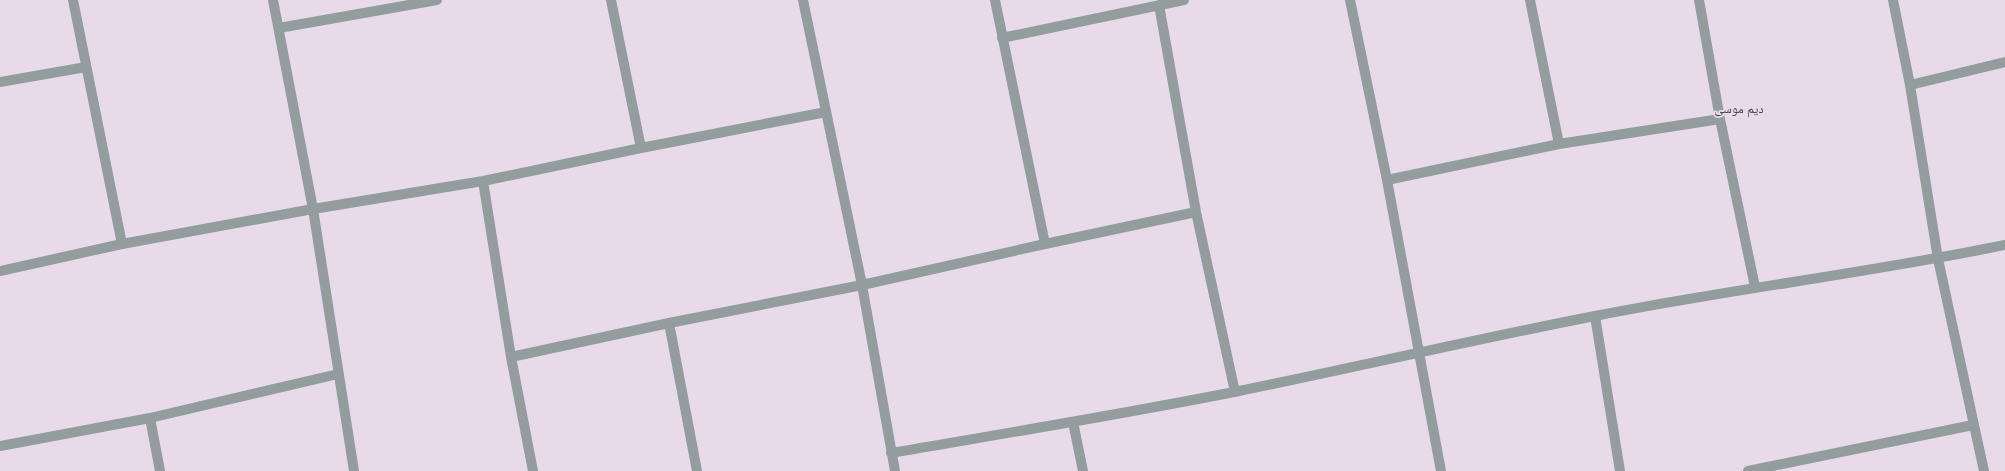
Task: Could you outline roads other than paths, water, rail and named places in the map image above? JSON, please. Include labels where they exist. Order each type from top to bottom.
[{"type":"street","points":[[73,0],[122,244]]},
{"type":"street","points":[[273,0],[313,209],[354,471]]},
{"type":"street","points":[[279,28],[437,0]]},
{"type":"street","points":[[611,0],[640,148]]},
{"type":"street","points":[[803,0],[862,285],[895,471]]},
{"type":"street","points":[[995,0],[1045,244]]},
{"type":"street","points":[[1002,38],[1184,0]]},
{"type":"street","points":[[1350,0],[1387,180],[1418,354],[1441,471]]},
{"type":"street","points":[[1530,0],[1559,144]]},
{"type":"street","points":[[1699,0],[1720,119],[1755,287]]},
{"type":"street","points":[[1893,0],[1910,85],[1938,259],[1984,471]]},
{"type":"street","points":[[1159,5],[1196,212],[1235,392]]},
{"type":"street","points":[[1910,85],[2005,62]]},
{"type":"street","points":[[0,82],[86,67]]},
{"type":"street","points":[[0,271],[122,244],[313,209],[482,181],[640,148],[826,112]]},
{"type":"street","points":[[1387,180],[1559,144],[1720,119]]},
{"type":"street","points":[[482,181],[511,357],[533,471]]},
{"type":"street","points":[[511,357],[669,323],[862,285],[1196,212]]},
{"type":"street","points":[[892,453],[1235,392],[1595,316],[1755,287],[1938,259],[2005,245]]},
{"type":"street","points":[[1595,316],[1620,471]]},
{"type":"street","points":[[669,323],[697,471]]},
{"type":"street","points":[[0,446],[150,418],[338,374]]},
{"type":"street","points":[[150,418],[160,471]]},
{"type":"street","points":[[1073,422],[1083,471]]},
{"type":"street","points":[[1748,471],[1796,466],[1973,425]]},
{"type":"district","name":"ديم موسى","points":[[1739,108]]}]
